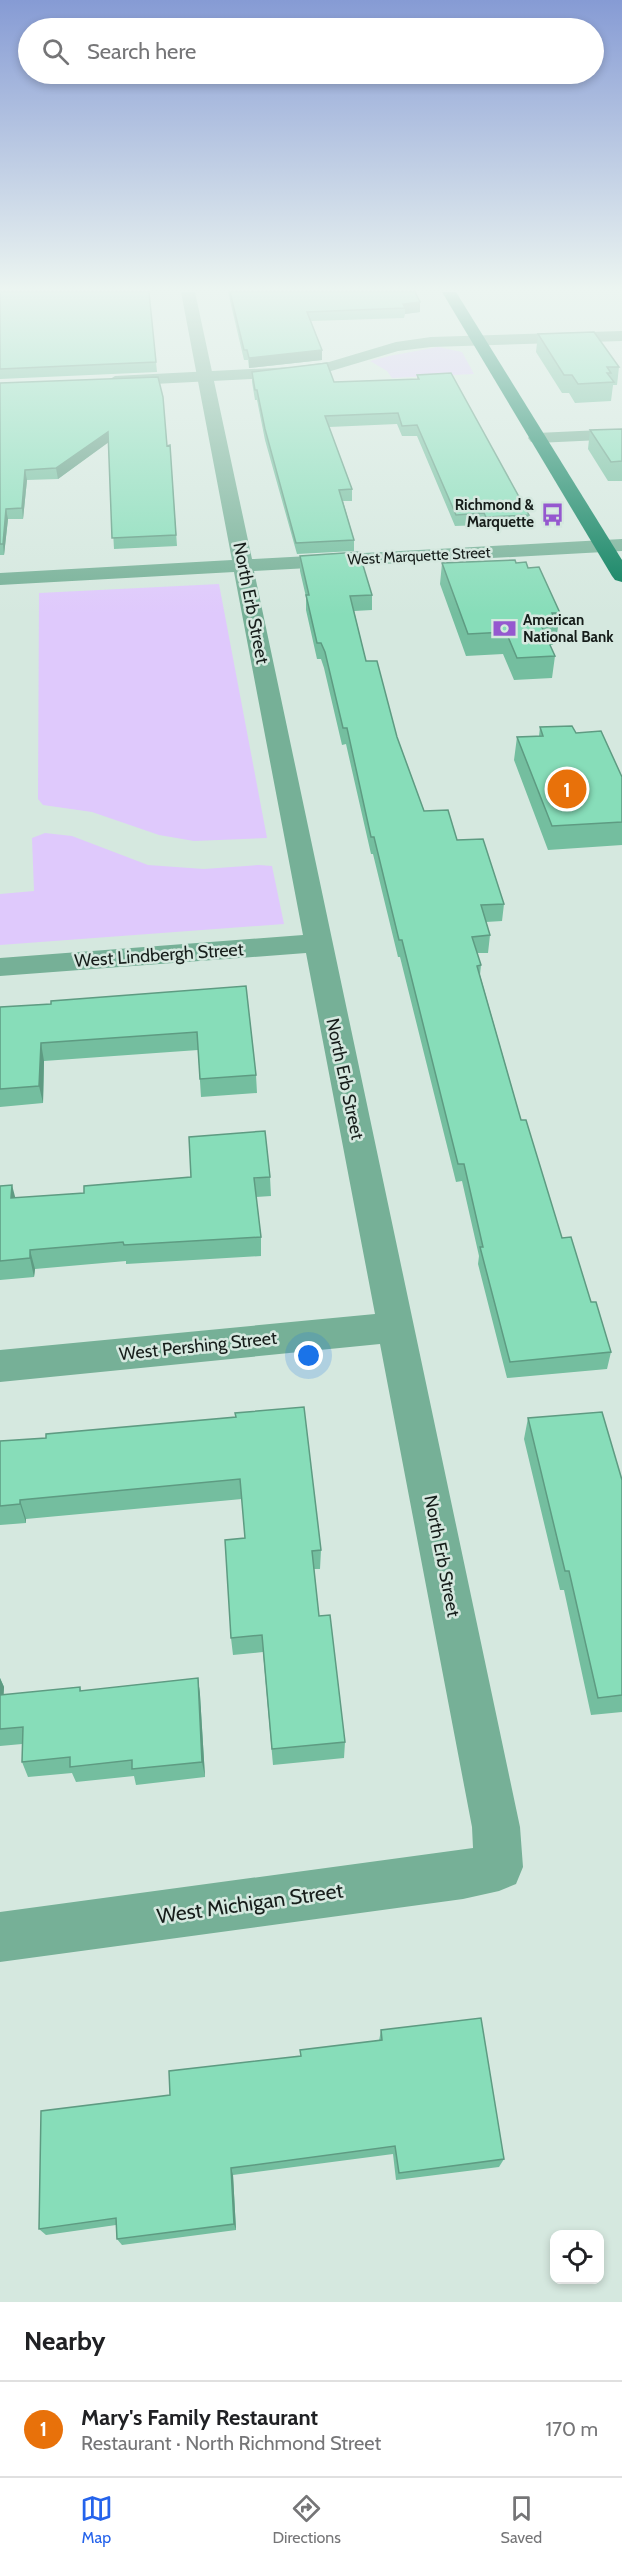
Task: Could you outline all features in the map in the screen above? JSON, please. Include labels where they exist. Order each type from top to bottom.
[{"type":"main road","points":[[514,399],[537,438],[613,546],[622,576]]},
{"type":"street","name":"North Erb Street","points":[[211,399],[317,943],[496,1827],[500,1867]]},
{"type":"street","points":[[537,438],[622,434]]},
{"type":"street","name":"West Marquette Street","points":[[0,579],[613,546]]},
{"type":"street","name":"West Lindbergh Street","points":[[0,967],[317,943]]},
{"type":"street","name":"West Pershing Street","points":[[0,1366],[396,1326]]},
{"type":"street","name":"West Michigan Street","points":[[0,1937],[463,1875],[500,1867]]},
{"type":"shaded area","points":[[219,584],[267,838],[194,841],[159,835],[92,812],[43,805],[38,799],[39,593]]},
{"type":"shaded area","points":[[45,833],[72,836],[148,865],[204,869],[272,866],[284,924],[0,945],[0,894],[34,891],[32,838]]},
{"type":"building","points":[[0,399],[163,399],[167,446],[170,445],[176,535],[112,538],[108,432],[56,468],[25,470],[22,508],[6,509],[3,544],[0,544]]},
{"type":"building","points":[[259,399],[466,399],[529,515],[486,517],[484,513],[456,515],[417,425],[402,426],[398,413],[325,416],[352,489],[339,490],[354,540],[296,543]]},
{"type":"building","points":[[622,429],[622,461],[611,462],[590,430]]},
{"type":"building","points":[[359,552],[372,595],[350,596],[366,661],[377,661],[397,737],[424,811],[448,810],[457,840],[483,839],[504,904],[481,905],[490,935],[472,937],[481,965],[477,966],[521,1120],[526,1120],[562,1238],[571,1237],[591,1302],[596,1302],[611,1352],[510,1362],[480,1247],[483,1247],[464,1164],[458,1164],[402,940],[399,940],[374,837],[371,837],[347,728],[343,728],[325,652],[321,643],[317,643],[306,595],[309,595],[300,556]]},
{"type":"building","name":"American National Bank","points":[[515,560],[516,563],[526,562],[528,568],[539,567],[560,613],[552,613],[556,623],[540,623],[555,656],[517,658],[506,632],[468,634],[442,563]]},
{"type":"building","points":[[572,726],[576,733],[601,731],[622,777],[622,822],[552,826],[517,737],[543,736],[540,727]]},
{"type":"building","points":[[246,986],[256,1075],[200,1079],[197,1032],[41,1043],[39,1086],[0,1089],[0,1007]]},
{"type":"building","points":[[265,1131],[270,1177],[254,1178],[261,1237],[124,1245],[123,1242],[30,1250],[30,1258],[0,1261],[0,1186],[12,1185],[11,1198],[84,1193],[84,1186],[191,1177],[189,1137]]},
{"type":"building","points":[[304,1407],[321,1550],[312,1551],[319,1616],[330,1615],[345,1742],[272,1749],[262,1635],[231,1638],[225,1540],[245,1538],[240,1479],[20,1500],[20,1504],[0,1506],[0,1441],[46,1438],[46,1434],[236,1417],[235,1413]]},
{"type":"building","points":[[602,1412],[622,1480],[622,1695],[598,1698],[569,1571],[565,1571],[528,1418]]},
{"type":"building","points":[[198,1678],[202,1762],[132,1769],[132,1760],[70,1767],[70,1757],[22,1762],[23,1727],[0,1729],[0,1695],[80,1687],[80,1691]]},
{"type":"building","points":[[481,2018],[504,2159],[399,2173],[395,2146],[231,2168],[234,2224],[117,2239],[116,2218],[39,2229],[41,2111],[170,2095],[169,2071],[301,2056],[300,2050],[382,2040],[381,2030]]},
{"type":"place","name":"Richmond & Marquette","points":[[552,514]]},
{"type":"place","name":"American National Bank","points":[[505,629]]},
{"type":"place","name":"Mary's Family Restaurant","points":[[567,789]]}]
